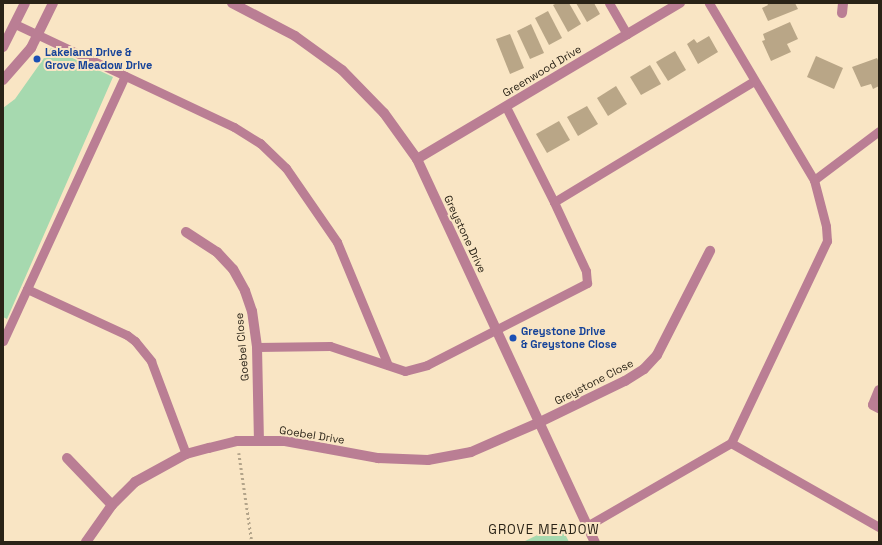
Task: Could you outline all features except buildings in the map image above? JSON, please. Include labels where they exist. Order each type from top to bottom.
[{"type":"street","points":[[3,48],[25,3]]},
{"type":"street","points":[[3,80],[31,48],[53,3]]},
{"type":"street","name":"Greystone Drive","points":[[232,3],[295,36],[342,70],[384,113],[417,159],[595,542]]},
{"type":"street","name":"Greenwood Drive","points":[[417,159],[680,3]]},
{"type":"street","name":"Goebel Close","points":[[186,232],[217,252],[233,269],[245,291],[252,311],[257,347],[259,440]]},
{"type":"street","name":"Greystone Close","points":[[540,422],[625,381],[644,369],[657,355],[710,251]]},
{"type":"street","points":[[879,390],[873,405],[879,408]]},
{"type":"street","name":"Goebel Drive","points":[[86,542],[112,505],[135,482],[186,454],[237,441],[259,440],[285,441],[378,458],[428,460],[471,452],[540,422]]},
{"type":"street","points":[[67,458],[112,505]]},
{"type":"lane","points":[[608,3],[627,34]]},
{"type":"lane","points":[[587,526],[731,443],[827,241],[826,226],[814,180],[709,3]]},
{"type":"lane","points":[[15,24],[234,127],[260,143],[286,168],[337,242],[388,365]]},
{"type":"lane","points":[[3,340],[125,76]]},
{"type":"lane","points":[[554,202],[754,81]]},
{"type":"lane","points":[[257,347],[330,346],[405,370],[427,365],[587,283],[586,271],[554,202],[506,107]]},
{"type":"lane","points":[[814,180],[879,131]]},
{"type":"lane","points":[[27,289],[127,335],[136,341],[152,361],[186,454]]},
{"type":"lane","points":[[731,443],[879,527]]},
{"type":"path","points":[[237,441],[252,542]]},
{"type":"green space","points":[[51,48],[113,77],[7,319],[3,317],[3,108],[15,99]]},
{"type":"green space","points":[[560,524],[569,542],[523,542]]},
{"type":"place","name":"Lakeland Drive & Grove Meadow Drive","points":[[37,59]]},
{"type":"place","name":"Greystone Drive & Greystone Close","points":[[513,338]]},
{"type":"district","name":"GROVE MEADOW","points":[[544,530]]}]
